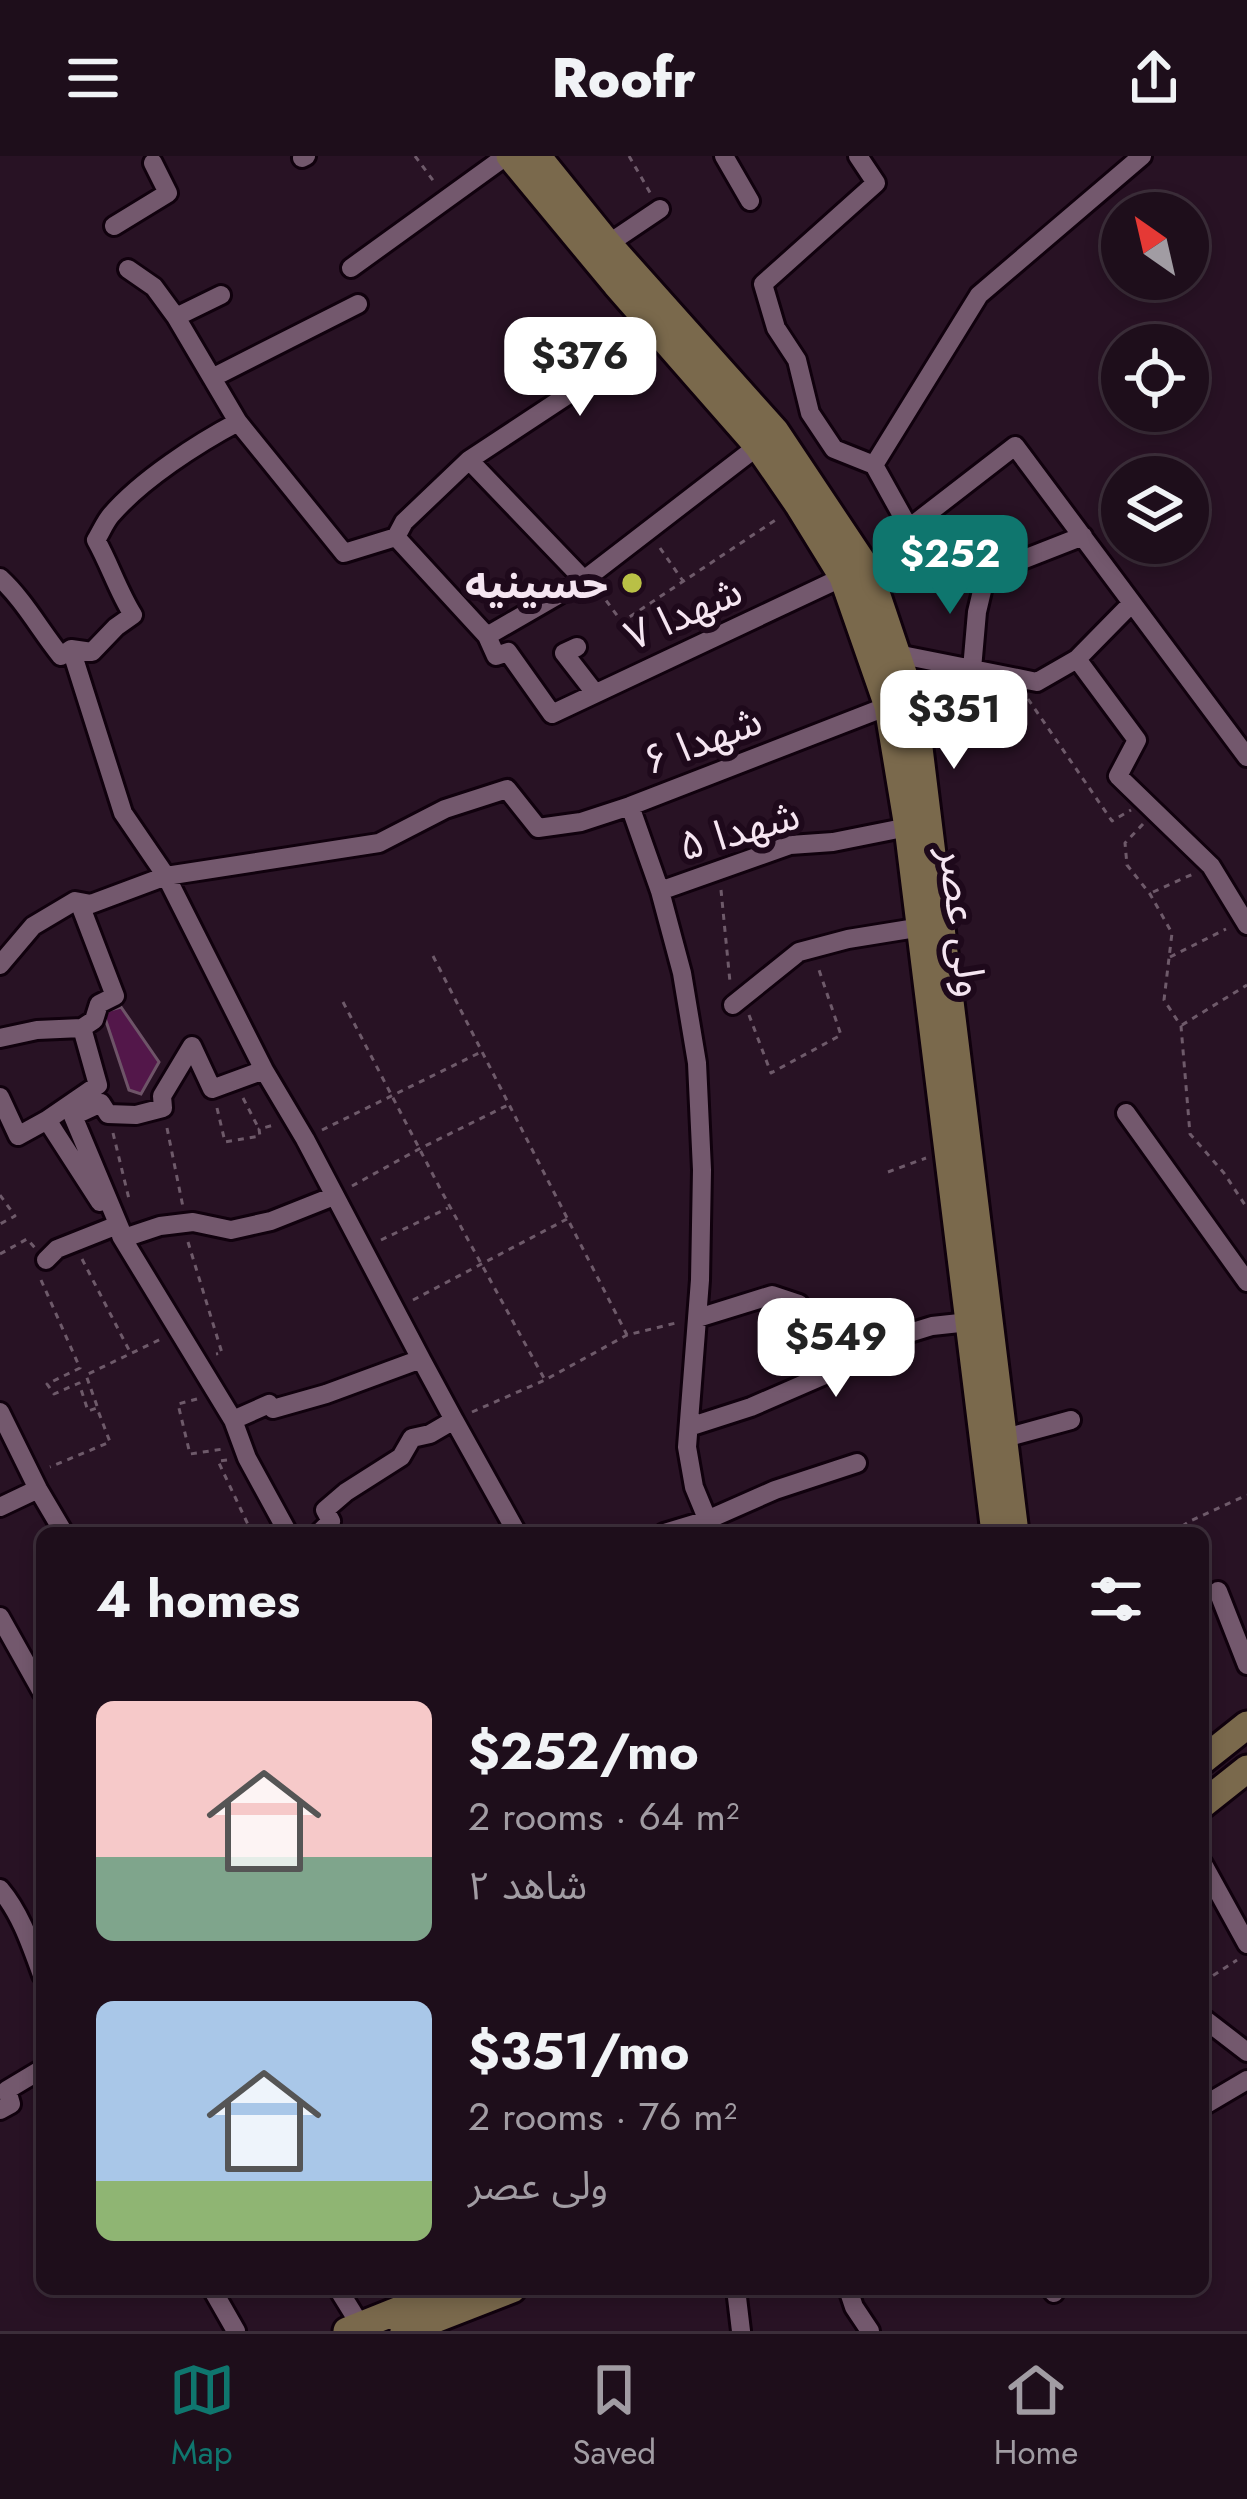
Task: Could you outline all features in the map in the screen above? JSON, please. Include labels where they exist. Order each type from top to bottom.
[{"type":"main road","name":"ولی عصر","points":[[508,156],[766,438],[856,575],[898,654],[919,748],[980,1321],[995,1527]]},
{"type":"main road","name":"ولی عصر","points":[[537,156],[665,324]]},
{"type":"main road","name":"ولی عصر","points":[[766,438],[798,504],[856,575],[888,706],[949,1149],[1005,1438],[1014,1527]]},
{"type":"main road","points":[[1209,1755],[1247,1725]]},
{"type":"main road","points":[[1209,1799],[1247,1769]]},
{"type":"main road","points":[[357,2329],[430,2315],[489,2295]]},
{"type":"street","points":[[351,268],[508,156]]},
{"type":"street","points":[[724,156],[750,201]]},
{"type":"street","points":[[858,156],[876,183],[764,284],[776,328],[797,360],[810,413],[834,449],[874,465],[909,528]]},
{"type":"street","points":[[874,465],[979,296],[1142,156]]},
{"type":"street","points":[[114,226],[168,193],[152,158]]},
{"type":"street","points":[[608,244],[660,209]]},
{"type":"street","points":[[128,268],[154,286],[238,422],[344,554],[400,530],[469,460],[665,324]]},
{"type":"street","points":[[176,317],[221,296]]},
{"type":"street","points":[[212,378],[358,304]]},
{"type":"street","points":[[400,530],[487,637],[589,582],[766,438],[810,413]]},
{"type":"street","points":[[0,578],[62,656],[71,649],[92,652],[133,615],[96,540],[110,515],[200,442],[238,422]]},
{"type":"street","points":[[856,575],[1015,446],[1247,757]]},
{"type":"street","points":[[469,460],[589,582]]},
{"type":"street","points":[[972,669],[986,574],[1083,536]]},
{"type":"street","name":"شهدا ۷","points":[[487,637],[496,656],[508,652],[552,714],[856,575]]},
{"type":"street","points":[[898,654],[1037,682],[1077,659],[1132,603]]},
{"type":"street","points":[[577,647],[564,653],[595,693]]},
{"type":"street","points":[[71,649],[123,813],[166,876],[264,1070],[514,1527]]},
{"type":"street","points":[[1077,659],[1137,740],[1118,776],[1211,866],[1245,923]]},
{"type":"street","name":"شهدا ۶","points":[[166,876],[379,843],[445,809],[507,789],[538,828],[581,822],[888,706]]},
{"type":"street","points":[[630,806],[682,973],[698,1063],[703,1170],[687,1447],[694,1487],[710,1526],[775,1490],[857,1463]]},
{"type":"street","name":"شهدا ۵","points":[[660,891],[790,845],[908,827]]},
{"type":"street","points":[[0,965],[33,926],[75,901],[91,904],[166,876]]},
{"type":"street","points":[[0,1038],[82,1028],[94,1020],[99,1004],[115,996],[79,902]]},
{"type":"street","points":[[738,1001],[800,952],[848,938],[922,927]]},
{"type":"street","points":[[0,1097],[18,1136],[98,1085],[82,1028]]},
{"type":"street","points":[[126,1236],[73,1116],[100,1103],[108,1114],[136,1115],[163,1108],[161,1096],[192,1046],[212,1089],[264,1070]]},
{"type":"street","points":[[1126,1113],[1247,1282]]},
{"type":"street","points":[[47,1120],[126,1236],[233,1420],[285,1527]]},
{"type":"street","points":[[46,1260],[74,1241],[184,1223],[231,1230],[272,1221],[334,1196]]},
{"type":"street","points":[[698,1318],[772,1295],[799,1304]]},
{"type":"street","points":[[689,1426],[827,1374],[893,1338],[932,1326],[980,1321]]},
{"type":"street","points":[[233,1420],[269,1404],[273,1409],[326,1394],[422,1359]]},
{"type":"street","points":[[0,1412],[60,1527]]},
{"type":"street","points":[[325,1527],[331,1521],[325,1510],[346,1492],[401,1457],[412,1438],[454,1420]]},
{"type":"street","points":[[1005,1438],[1071,1420]]},
{"type":"street","points":[[0,1508],[34,1482]]},
{"type":"street","points":[[1218,1592],[1247,1665]]},
{"type":"street","points":[[0,1617],[36,1681]]},
{"type":"street","points":[[1209,1875],[1247,1944]]},
{"type":"street","points":[[0,1888],[36,1958]]},
{"type":"street","points":[[1209,2023],[1247,2052]]},
{"type":"street","points":[[0,2110],[11,2104],[8,2090],[36,2073]]},
{"type":"street","points":[[1209,2102],[1247,2080]]},
{"type":"street","points":[[215,2295],[236,2331]]},
{"type":"street","points":[[341,2295],[357,2329]]},
{"type":"street","points":[[737,2295],[741,2331]]},
{"type":"street","points":[[851,2298],[870,2331]]},
{"type":"path","points":[[415,156],[447,200]]},
{"type":"path","points":[[629,156],[660,209]]},
{"type":"path","points":[[589,582],[622,622],[798,504]]},
{"type":"path","points":[[656,541],[683,581]]},
{"type":"path","points":[[1013,677],[1112,821],[1151,807]]},
{"type":"path","points":[[1151,807],[1125,843],[1127,865],[1150,893],[1172,934],[1164,1000],[1181,1026],[1190,1134],[1247,1208]]},
{"type":"path","points":[[1150,893],[1211,866]]},
{"type":"path","points":[[718,870],[738,1001],[771,1073],[841,1035],[812,949]]},
{"type":"path","points":[[1168,958],[1245,923]]},
{"type":"path","points":[[433,956],[626,1335]]},
{"type":"path","points":[[1181,1026],[1247,985]]},
{"type":"path","points":[[344,1002],[545,1380]]},
{"type":"path","points":[[305,1139],[482,1052]]},
{"type":"path","points":[[212,1089],[225,1142],[260,1136],[234,1080]]},
{"type":"path","points":[[334,1196],[509,1105]]},
{"type":"path","points":[[163,1108],[184,1223],[222,1353],[196,1359]]},
{"type":"path","points":[[108,1114],[126,1236]]},
{"type":"path","points":[[259,1129],[294,1120]]},
{"type":"path","points":[[888,1172],[949,1149]]},
{"type":"path","points":[[0,1196],[15,1216],[0,1224]]},
{"type":"path","points":[[363,1249],[450,1207]]},
{"type":"path","points":[[395,1309],[567,1219]]},
{"type":"path","points":[[74,1241],[131,1354]]},
{"type":"path","points":[[58,1318],[80,1368],[47,1384],[54,1394],[79,1383],[88,1411],[98,1408]]},
{"type":"path","points":[[454,1420],[545,1380],[626,1335],[698,1318]]},
{"type":"path","points":[[34,1482],[110,1442],[86,1375],[179,1331]]},
{"type":"path","points":[[218,1394],[178,1404],[190,1454],[245,1452]]},
{"type":"path","points":[[245,1452],[218,1461],[249,1527]]},
{"type":"path","points":[[1181,1527],[1247,1495]]},
{"type":"path","points":[[1209,1978],[1247,1953]]},
{"type":"building","points":[[121,1007],[159,1062],[141,1094],[129,1090],[103,1012]]},
{"type":"place","name":"حسینیه","points":[[632,583]]}]
